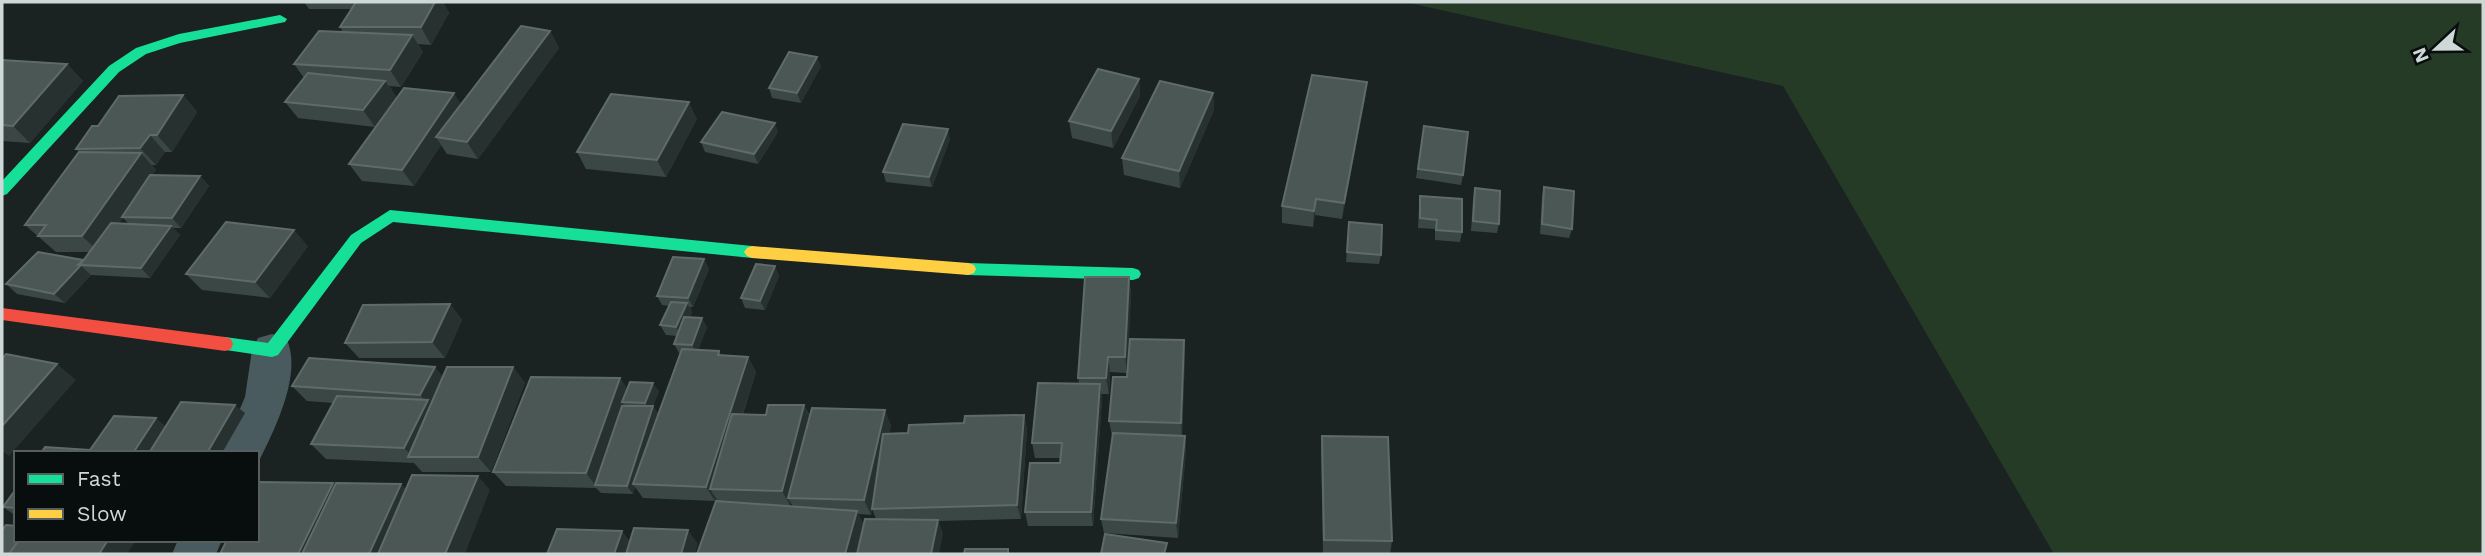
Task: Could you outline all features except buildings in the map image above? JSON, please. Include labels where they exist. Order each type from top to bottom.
[{"type":"street","points":[[2,190],[114,69],[141,51],[179,39],[280,19]]},
{"type":"street","points":[[243,451],[266,397],[272,350],[356,239],[390,216],[694,247],[1002,272],[1133,274]]},
{"type":"street","points":[[2,314],[272,350]]},
{"type":"green space","points":[[1405,2],[2483,2],[2483,554],[2054,554],[1783,86]]},
{"type":"traffic: fast","points":[[2,190],[114,69],[141,51],[179,39],[280,19]]},
{"type":"traffic: fast","points":[[225,344],[272,350],[356,239],[390,216],[752,252]]},
{"type":"traffic: fast","points":[[968,269],[1133,274]]},
{"type":"traffic: slow","points":[[752,252],[968,269]]},
{"type":"traffic: jam","points":[[2,314],[225,344]]}]
